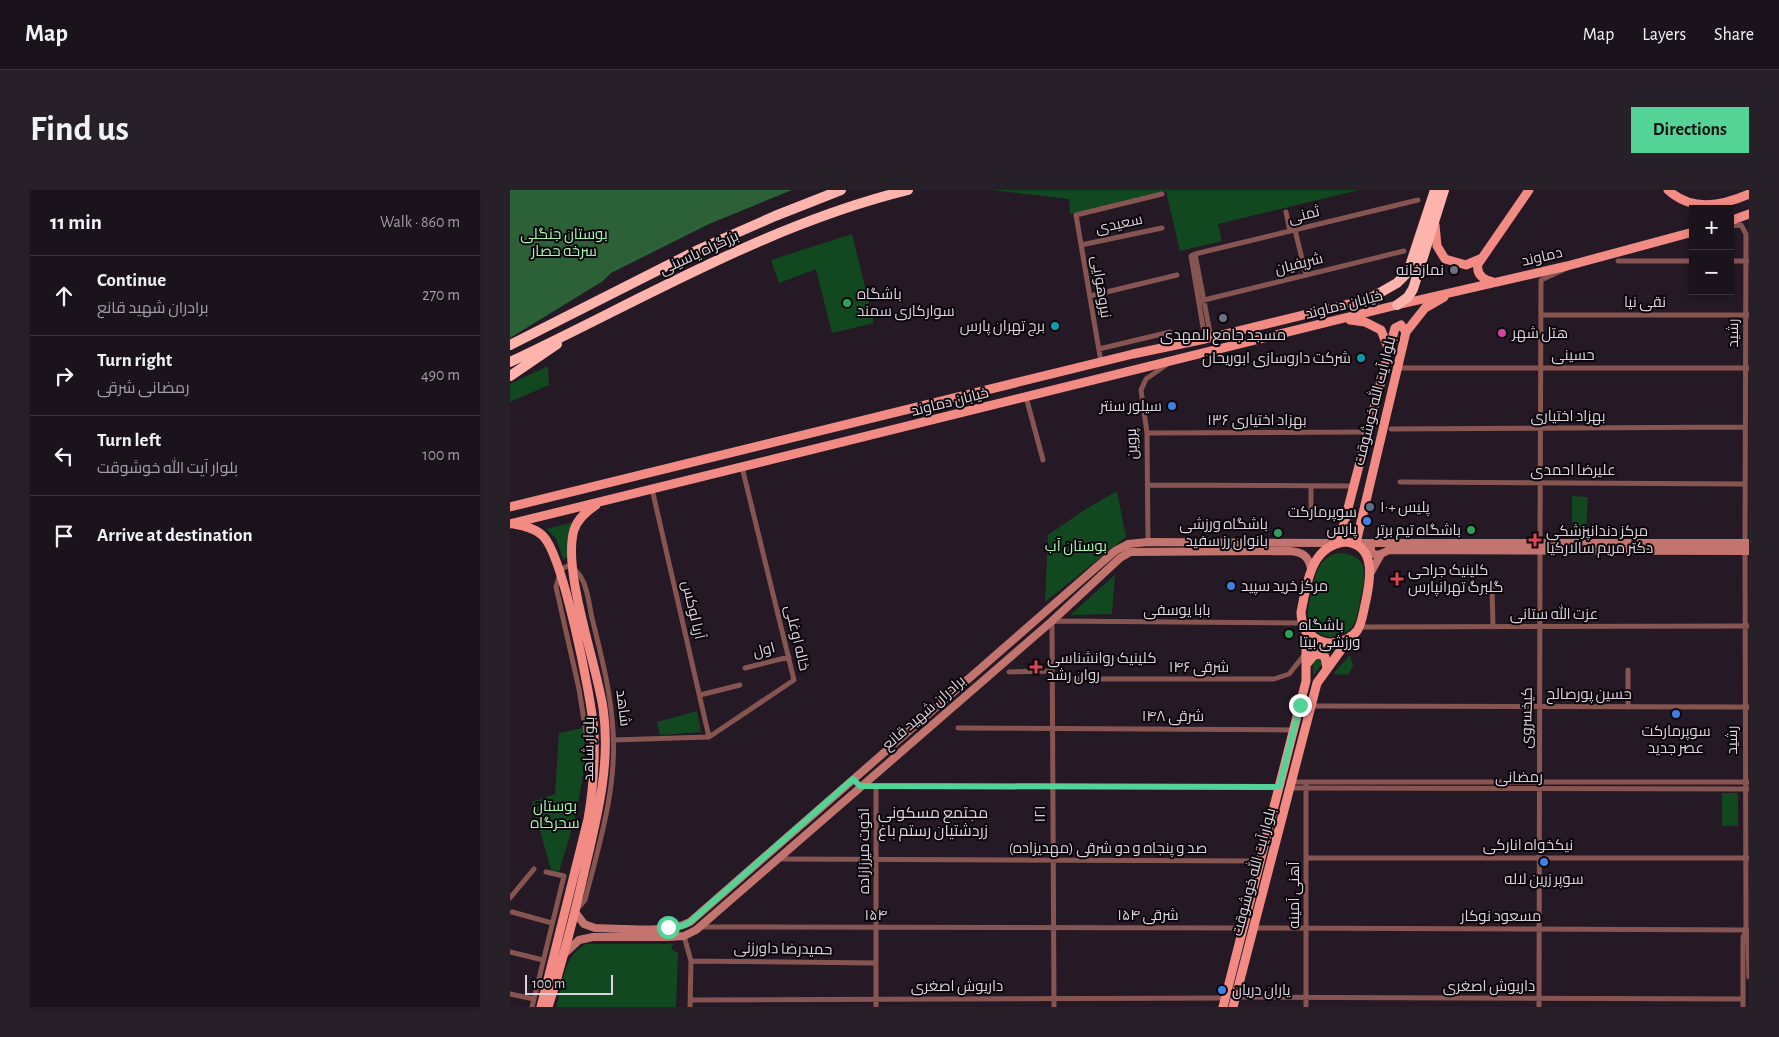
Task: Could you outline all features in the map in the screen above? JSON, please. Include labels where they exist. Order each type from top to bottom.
[{"type":"highway","name":"بزرگراه یاسینی","points":[[510,345],[700,249],[841,190]]},
{"type":"highway","name":"بزرگراه یاسینی","points":[[510,362],[707,265],[781,232],[908,190]]},
{"type":"highway","points":[[1426,190],[1426,219]]},
{"type":"highway","points":[[1369,299],[1397,283],[1408,272],[1426,219],[1442,192]]},
{"type":"highway","points":[[1397,305],[1408,297],[1413,289],[1438,213],[1442,192]]},
{"type":"highway","points":[[510,376],[538,359],[570,333]]},
{"type":"main road","points":[[1496,282],[1484,279],[1479,274],[1477,267],[1480,259],[1529,190]]},
{"type":"main road","points":[[1668,190],[1676,198],[1692,205],[1712,206],[1749,194]]},
{"type":"main road","points":[[1438,213],[1434,228],[1438,250],[1442,256],[1448,261],[1460,264],[1470,264],[1480,259]]},
{"type":"main road","points":[[1734,220],[1749,214]]},
{"type":"main road","name":"دماوند","points":[[1397,305],[1567,266],[1689,233]]},
{"type":"main road","name":"بلوار آیت الله خوشوقت","points":[[1356,543],[1406,332],[1425,308],[1459,291]]},
{"type":"main road","name":"خیابان دماوند","points":[[510,507],[1369,299]]},
{"type":"main road","name":"خیابان دماوند","points":[[511,524],[1397,305]]},
{"type":"main road","name":"بلوار آیت الله خوشوقت","points":[[1339,542],[1389,350],[1381,330],[1364,322],[1345,319]]},
{"type":"main road","points":[[1389,350],[1395,328],[1401,325],[1406,332]]},
{"type":"main road","points":[[1097,364],[1135,358],[1140,364],[1136,370]]},
{"type":"main road","name":"بلوار شاهد","points":[[548,1007],[566,953],[602,791],[606,733],[599,685],[572,567],[574,529],[583,514],[603,501]]},
{"type":"main road","name":"بلوار شاهد","points":[[511,524],[530,528],[543,536],[561,570],[592,710],[594,733],[593,789],[586,828],[541,1007]]},
{"type":"main road","name":"برادران شهید قانع","points":[[587,925],[595,928],[668,927],[682,926],[690,922],[1115,551],[1128,544],[1148,542],[1339,542]]},
{"type":"main road","points":[[1356,543],[1367,557],[1371,572],[1371,582],[1359,627],[1351,636],[1343,641],[1328,643],[1315,638],[1304,626],[1301,612],[1311,569],[1324,551],[1339,542],[1540,547]]},
{"type":"main road","points":[[1374,543],[1371,546],[1371,553],[1377,555],[1389,550],[1540,547],[1747,547]]},
{"type":"main road","name":"برادران شهید قانع","points":[[585,939],[684,936],[699,927],[1052,621],[1120,558],[1130,552],[1296,551],[1308,558],[1311,569]]},
{"type":"main road","points":[[1371,572],[1381,554]]},
{"type":"main road","name":"بلوار آیت الله خوشوقت","points":[[1224,1002],[1306,681],[1304,626]]},
{"type":"main road","name":"بلوار آیت الله خوشوقت","points":[[1233,1007],[1317,683],[1351,636]]},
{"type":"main road","points":[[1306,665],[1314,655],[1320,654],[1325,657],[1327,669]]},
{"type":"main road","points":[[853,779],[860,786]]},
{"type":"main road","points":[[575,912],[587,925],[580,929],[581,936],[585,939]]},
{"type":"main road","points":[[566,953],[578,940],[585,939]]},
{"type":"street","name":"نیروهوایی","points":[[1097,364],[1098,349],[1076,215],[1162,194]]},
{"type":"street","name":"ثمنی","points":[[1202,301],[1191,256],[1194,254],[1418,200]]},
{"type":"street","points":[[1286,212],[1306,275]]},
{"type":"street","name":"رشید","points":[[1734,226],[1741,225],[1744,227],[1747,261],[1745,428],[1747,454],[1745,484],[1747,547],[1747,930],[1749,977]]},
{"type":"street","name":"سعیدی","points":[[1081,245],[1162,228]]},
{"type":"street","name":"شریفیان","points":[[1202,301],[1404,251]]},
{"type":"street","points":[[1618,261],[1689,261]]},
{"type":"street","points":[[1734,261],[1747,261]]},
{"type":"street","name":"کیخسروی","points":[[1539,1007],[1538,782],[1540,707],[1541,278],[1562,271],[1567,266]]},
{"type":"street","points":[[1090,296],[1177,275]]},
{"type":"street","points":[[1202,301],[1208,339]]},
{"type":"street","name":"نقی نیا","points":[[1541,315],[1747,315]]},
{"type":"street","points":[[1098,349],[1170,332]]},
{"type":"street","name":"پروین","points":[[1148,542],[1147,433],[1141,390],[1142,384],[1152,373],[1174,361]]},
{"type":"street","name":"حسینی","points":[[1397,368],[1747,368]]},
{"type":"street","points":[[1026,397],[1043,460]]},
{"type":"street","name":"بهزاد اختیاری","points":[[1391,429],[1745,428]]},
{"type":"street","name":"بهزاد اختیاری ۱۳۶","points":[[1147,433],[1368,432]]},
{"type":"street","name":"خاله اوغلی","points":[[709,737],[794,680],[742,467]]},
{"type":"street","name":"علیرضا احمدی","points":[[1400,482],[1745,484]]},
{"type":"street","points":[[1147,486],[1355,486]]},
{"type":"street","points":[[1311,486],[1311,512]]},
{"type":"street","name":"آریا لوکس","points":[[652,489],[709,737]]},
{"type":"street","points":[[1303,511],[1327,512]]},
{"type":"street","points":[[572,567],[564,566],[556,587],[580,689],[586,734]]},
{"type":"street","name":"شاهد","points":[[572,567],[584,582],[611,707],[614,740],[610,792],[604,822],[584,900],[575,912]]},
{"type":"street","points":[[1492,588],[1493,627]]},
{"type":"street","points":[[1044,614],[1052,621]]},
{"type":"street","name":"بابا یوسفی","points":[[1052,621],[1304,626]]},
{"type":"street","name":"۱۲۱","points":[[1052,621],[1054,1007]]},
{"type":"street","name":"عزت الله ستانی","points":[[1359,627],[1747,626]]},
{"type":"street","name":"۱۴۶ شرقی","points":[[1052,679],[1274,680],[1289,674],[1306,654]]},
{"type":"street","name":"اول","points":[[745,668],[789,656]]},
{"type":"street","points":[[1628,670],[1628,707]]},
{"type":"street","points":[[1008,672],[1052,672]]},
{"type":"street","points":[[700,695],[740,685]]},
{"type":"street","name":"حسین پورصالح","points":[[1310,706],[1747,707]]},
{"type":"street","name":"۱۴۸ شرقی","points":[[958,728],[1294,730]]},
{"type":"street","points":[[614,740],[709,737]]},
{"type":"street","points":[[1467,782],[1467,789]]},
{"type":"street","name":"رمضانی","points":[[1306,786],[1467,782],[1747,782]]},
{"type":"street","name":"رمضانی","points":[[1291,785],[1467,789],[1746,789]]},
{"type":"street","points":[[860,786],[1279,787]]},
{"type":"street","name":"اخوت میرزازاده","points":[[876,786],[876,1007]]},
{"type":"street","name":"آهنی آمینه","points":[[1306,786],[1306,1007]]},
{"type":"street","name":"نیکخواه انارکی","points":[[1306,858],[1747,858]]},
{"type":"street","name":"صد و پنجاه و دو شرقی (مهدیزاده)","points":[[776,859],[1260,861]]},
{"type":"street","points":[[510,898],[534,869]]},
{"type":"street","points":[[532,1007],[564,876],[546,872]]},
{"type":"street","points":[[512,912],[552,923]]},
{"type":"street","name":"۱۵۴","points":[[699,927],[1053,928]]},
{"type":"street","name":"۱۵۴ شرقی","points":[[1053,928],[1243,928]]},
{"type":"street","name":"مسعود نوکار","points":[[1254,928],[1747,930]]},
{"type":"street","name":"رشید","points":[[1743,1007],[1743,937],[1747,930]]},
{"type":"street","points":[[684,936],[690,961],[690,1007]]},
{"type":"street","points":[[510,952],[543,960]]},
{"type":"street","name":"حمیدرضا داورزنی","points":[[690,961],[876,963]]},
{"type":"street","points":[[510,994],[534,999]]},
{"type":"street","name":"داریوش اصغری","points":[[690,1000],[876,998],[1224,1002]]},
{"type":"street","name":"داریوش اصغری","points":[[1236,998],[1743,999]]},
{"type":"green space","name":"بوستان جنگلی سرخه حصار","points":[[510,190],[792,190],[709,224],[611,273],[603,281],[510,338]]},
{"type":"green space","points":[[991,190],[1359,190],[1218,224],[1222,241],[1180,251],[1166,191],[1070,214],[1069,199]]},
{"type":"green space","name":"باشگاه سوارکاری سمند","points":[[852,234],[874,323],[832,333],[816,269],[779,283],[771,260]]},
{"type":"green space","points":[[548,366],[549,385],[510,402],[510,384]]},
{"type":"green space","name":"بوستان آب","points":[[1117,491],[1126,537],[1045,602],[1048,535]]},
{"type":"green space","points":[[1572,496],[1588,497],[1586,531],[1576,531],[1576,523],[1572,522]]},
{"type":"green space","points":[[574,522],[569,557],[563,559],[556,538],[546,529]]},
{"type":"green space","points":[[1337,553],[1356,557],[1361,562],[1364,568],[1364,583],[1354,624],[1345,633],[1330,637],[1314,630],[1308,620],[1308,613],[1313,584],[1319,567],[1326,559]]},
{"type":"green space","points":[[1115,575],[1112,614],[1070,615]]},
{"type":"green space","points":[[1312,642],[1334,648],[1313,676]]},
{"type":"green space","points":[[1350,655],[1353,666],[1348,675],[1333,674]]},
{"type":"green space","points":[[697,711],[701,732],[660,735],[657,722]]},
{"type":"green space","name":"بوستان سحرگاه","points":[[583,728],[585,745],[582,782],[559,872],[551,870],[532,802],[555,794],[559,733]]},
{"type":"green space","points":[[1722,793],[1738,793],[1738,826],[1722,826]]},
{"type":"green space","points":[[586,944],[673,944],[671,949],[678,953],[676,1007],[556,1007],[568,963],[578,949]]},
{"type":"place","name":"نمازخانه","points":[[1454,270]]},
{"type":"place","name":"باشگاه سوارکاری سمند","points":[[847,303]]},
{"type":"place","name":"مسجد جامع المهدی","points":[[1223,318]]},
{"type":"place","name":"برج تهران پارس","points":[[1055,326]]},
{"type":"place","name":"هتل شهر","points":[[1502,333]]},
{"type":"place","name":"شرکت داروسازی ابوریحان","points":[[1361,358]]},
{"type":"place","name":"سیلور سنتر","points":[[1172,406]]},
{"type":"place","name":"پلیس +١٠","points":[[1370,507]]},
{"type":"place","name":"سوپرمارکت پارس","points":[[1367,521]]},
{"type":"place","name":"باشگاه تیم برتر","points":[[1471,530]]},
{"type":"place","name":"باشگاه ورزشی بانوان رز سفید","points":[[1278,533]]},
{"type":"place","name":"مرکز دندانپزشکی دکتر مریم سالارکیا","points":[[1535,540]]},
{"type":"place","name":"کلینیک جراحی گلبرگ تهرانپارس","points":[[1397,579]]},
{"type":"place","name":"مرکز خرید سپید","points":[[1231,586]]},
{"type":"place","name":"باشگاه ورزشی بیتا","points":[[1289,634]]},
{"type":"place","name":"کلینیک روانشناسی روان رشد","points":[[1036,667]]},
{"type":"place","name":"سوپرمارکت عصر جدید","points":[[1676,714]]},
{"type":"place","name":"سوپر زرین لاله","points":[[1544,862]]},
{"type":"place","name":"یاران دریان","points":[[1222,990]]},
{"type":"district","name":"مجتمع مسکونی زردشتیان رستم باغ","points":[[933,822]]},
{"type":"route","points":[[668,927],[682,926],[690,922],[853,779],[860,786],[1279,787],[1300,705]]}]
